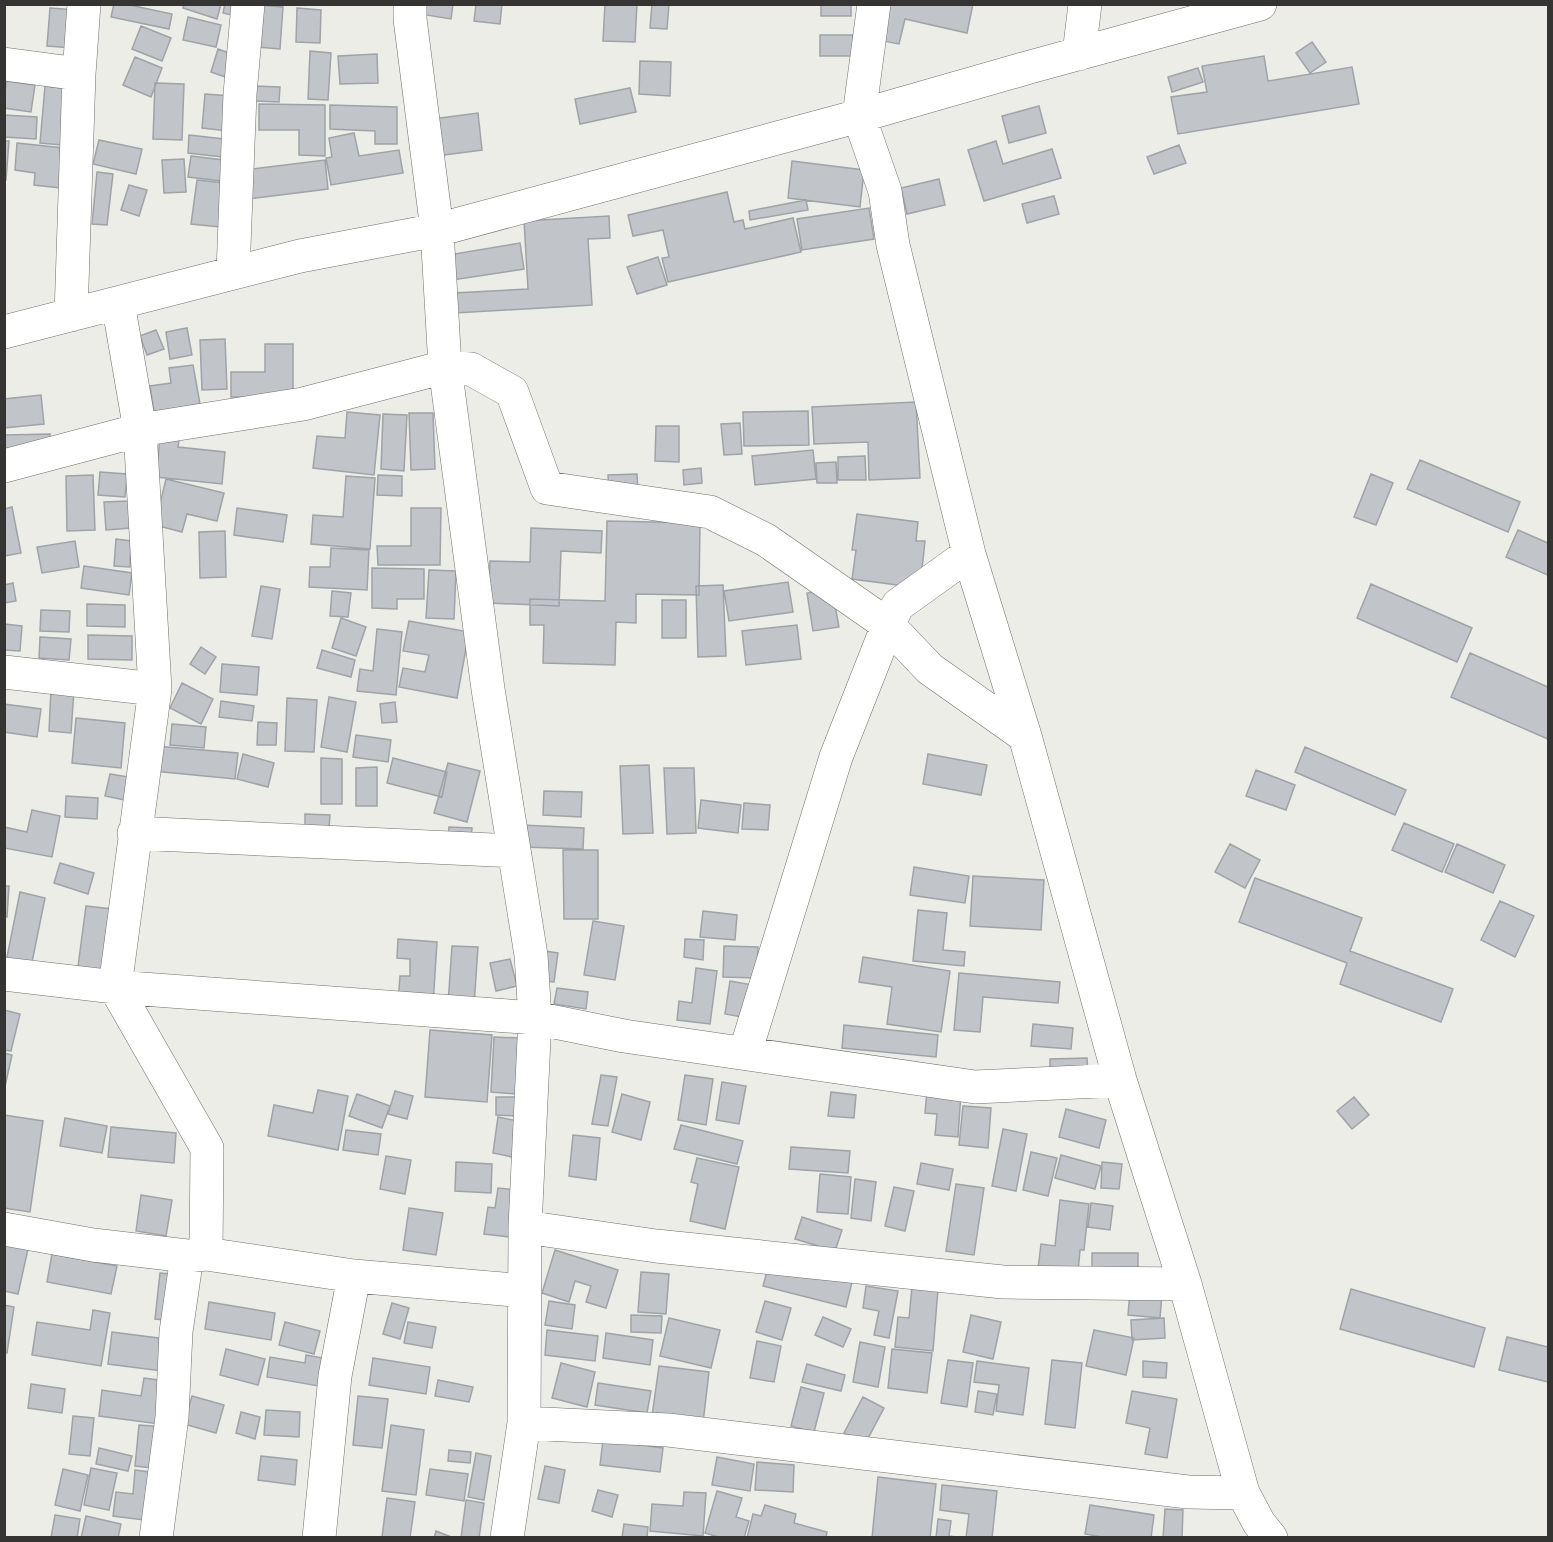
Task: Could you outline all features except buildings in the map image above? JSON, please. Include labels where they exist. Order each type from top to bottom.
[{"type":"street","points":[[71,315],[79,74],[84,4]]},
{"type":"street","points":[[233,272],[240,94],[248,4]]},
{"type":"street","points":[[410,4],[437,230],[445,367],[488,689],[531,955],[535,1018],[525,1227],[524,1423],[507,1538]]},
{"type":"street","points":[[874,4],[859,116],[885,191],[893,245],[969,554],[1025,736],[1120,1080],[1185,1284],[1243,1493],[1259,1523],[1271,1538]]},
{"type":"street","points":[[1079,54],[1084,4]]},
{"type":"street","points":[[4,332],[300,256],[437,230],[859,116],[1260,4]]},
{"type":"street","points":[[4,64],[79,74]]},
{"type":"street","points":[[118,303],[140,430],[155,689],[115,987],[207,1148],[196,1255],[176,1332],[172,1417],[156,1538]]},
{"type":"street","points":[[4,466],[140,430],[303,404],[445,367],[471,369],[512,392],[547,488],[710,512],[766,540],[888,625],[930,669],[1025,736]]},
{"type":"street","points":[[744,1053],[836,757],[888,625],[898,605],[969,554]]},
{"type":"street","points":[[4,672],[155,689]]},
{"type":"street","points":[[134,833],[514,851]]},
{"type":"street","points":[[4,974],[115,987],[535,1018],[624,1036],[975,1087],[1120,1080]]},
{"type":"street","points":[[525,1227],[656,1246],[1003,1282],[1185,1284]]},
{"type":"street","points":[[4,1229],[93,1245],[196,1255],[354,1276],[525,1291]]},
{"type":"street","points":[[319,1538],[335,1377],[354,1276]]},
{"type":"street","points":[[524,1423],[668,1430],[1188,1492],[1243,1493]]}]
